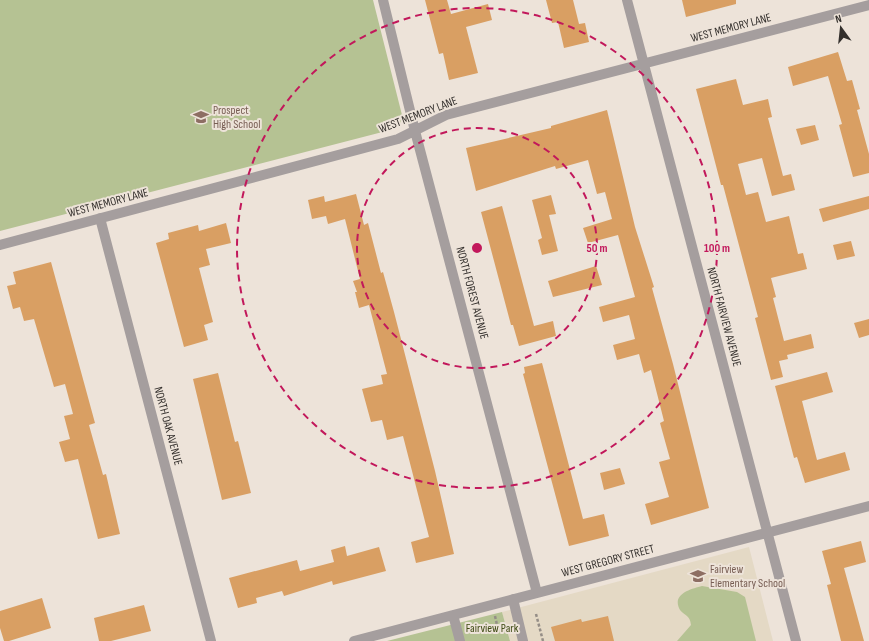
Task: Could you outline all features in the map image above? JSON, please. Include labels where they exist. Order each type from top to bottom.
[{"type":"street","name":"NORTH FOREST AVENUE","points":[[383,0],[415,130],[537,593]]},
{"type":"street","name":"NORTH FAIRVIEW AVENUE","points":[[627,0],[796,641]]},
{"type":"street","name":"WEST MEMORY LANE","points":[[0,245],[398,139],[446,115],[869,5]]},
{"type":"street","name":"NORTH OAK AVENUE","points":[[100,218],[211,641]]},
{"type":"street","name":"WEST GREGORY STREET","points":[[354,641],[869,506]]},
{"type":"street","points":[[513,599],[523,641]]},
{"type":"street","points":[[453,615],[460,641]]},
{"type":"path","points":[[494,614],[497,625]]},
{"type":"path","points":[[536,614],[543,641]]},
{"type":"shaded area","name":"Fairview Elementary School","points":[[749,547],[773,641],[510,641],[502,612]]},
{"type":"green space","name":"Prospect High School","points":[[0,0],[373,0],[402,115],[401,122],[398,127],[394,129],[0,231]]},
{"type":"green space","points":[[702,586],[737,592],[745,597],[756,641],[677,641],[691,625],[688,617],[680,610],[678,600],[684,593]]},
{"type":"green space","name":"Fairview Park","points":[[502,612],[510,641],[387,641]]},
{"type":"building","points":[[425,0],[447,0],[451,14],[488,4],[492,20],[466,27],[478,73],[449,80],[443,53],[439,54]]},
{"type":"building","points":[[546,0],[573,0],[579,24],[585,23],[589,42],[564,48],[558,22],[552,23]]},
{"type":"building","points":[[682,0],[736,0],[736,4],[686,17]]},
{"type":"building","points":[[838,52],[847,81],[852,80],[860,109],[857,110],[869,154],[869,173],[853,177],[839,125],[842,124],[828,76],[793,86],[788,67]]},
{"type":"building","points":[[736,79],[743,105],[768,99],[772,117],[768,118],[783,176],[791,174],[795,190],[772,196],[762,158],[738,164],[746,195],[758,192],[766,222],[789,216],[798,254],[803,253],[807,269],[771,278],[776,297],[773,298],[784,341],[811,334],[814,348],[787,355],[788,359],[779,361],[783,377],[771,380],[755,318],[758,317],[696,89]]},
{"type":"building","points":[[607,110],[635,227],[654,287],[652,288],[673,364],[709,508],[651,525],[645,504],[669,497],[659,462],[670,459],[660,423],[664,421],[651,370],[644,373],[639,354],[617,360],[613,345],[635,339],[629,315],[603,322],[599,307],[635,297],[618,235],[588,243],[583,228],[612,219],[605,192],[597,194],[588,160],[556,169],[555,166],[476,191],[466,148],[551,128],[551,126]]},
{"type":"building","points":[[815,125],[819,140],[801,145],[796,129]]},
{"type":"building","points":[[356,194],[364,225],[368,223],[381,273],[383,272],[394,312],[435,471],[454,554],[416,563],[411,542],[429,537],[403,436],[387,440],[382,420],[371,422],[362,389],[383,384],[381,375],[387,374],[369,305],[359,308],[355,292],[357,292],[353,281],[360,279],[345,219],[328,224],[326,216],[312,219],[308,200],[324,196],[325,202]]},
{"type":"building","points":[[551,195],[556,214],[549,215],[558,251],[542,255],[538,240],[542,238],[532,200]]},
{"type":"building","points":[[869,196],[869,209],[823,222],[819,209]]},
{"type":"building","points":[[502,206],[534,326],[553,321],[556,336],[519,346],[513,325],[511,325],[481,212]]},
{"type":"building","points":[[226,223],[231,243],[206,249],[210,265],[199,268],[213,322],[204,325],[208,340],[184,347],[156,243],[169,239],[168,233],[198,225],[199,231]]},
{"type":"building","points":[[851,241],[855,256],[837,260],[833,245]]},
{"type":"building","points":[[51,262],[95,423],[89,425],[103,475],[106,474],[120,534],[98,539],[78,459],[65,462],[59,442],[70,439],[64,416],[73,414],[65,384],[54,387],[34,319],[24,321],[20,307],[13,309],[7,286],[16,284],[13,272]]},
{"type":"building","points":[[596,266],[602,285],[553,297],[548,281]]},
{"type":"building","points":[[869,319],[869,335],[859,338],[854,323]]},
{"type":"building","points":[[542,363],[583,519],[604,514],[609,536],[569,546],[523,374],[525,373],[524,367]]},
{"type":"building","points":[[827,372],[833,392],[802,401],[817,460],[845,452],[850,470],[805,483],[797,457],[794,458],[775,386]]},
{"type":"building","points":[[218,373],[235,442],[238,441],[251,493],[222,500],[193,379]]},
{"type":"building","points":[[620,468],[625,484],[604,490],[600,473]]},
{"type":"building","points":[[861,541],[866,562],[844,568],[864,641],[841,641],[827,585],[831,584],[822,551]]},
{"type":"building","points":[[345,546],[347,556],[379,547],[386,571],[333,585],[332,581],[284,596],[282,591],[256,598],[257,603],[238,608],[229,578],[297,560],[300,571],[334,562],[331,550]]},
{"type":"building","points":[[42,598],[51,628],[9,641],[4,641],[0,628],[0,611]]},
{"type":"building","points":[[144,605],[151,631],[111,641],[99,641],[94,618]]},
{"type":"building","points":[[608,616],[614,641],[555,641],[551,627],[581,619],[582,622]]},
{"type":"place","name":"Prospect High School","points":[[201,117]]},
{"type":"place","name":"Fairview Elementary School","points":[[698,576]]}]
